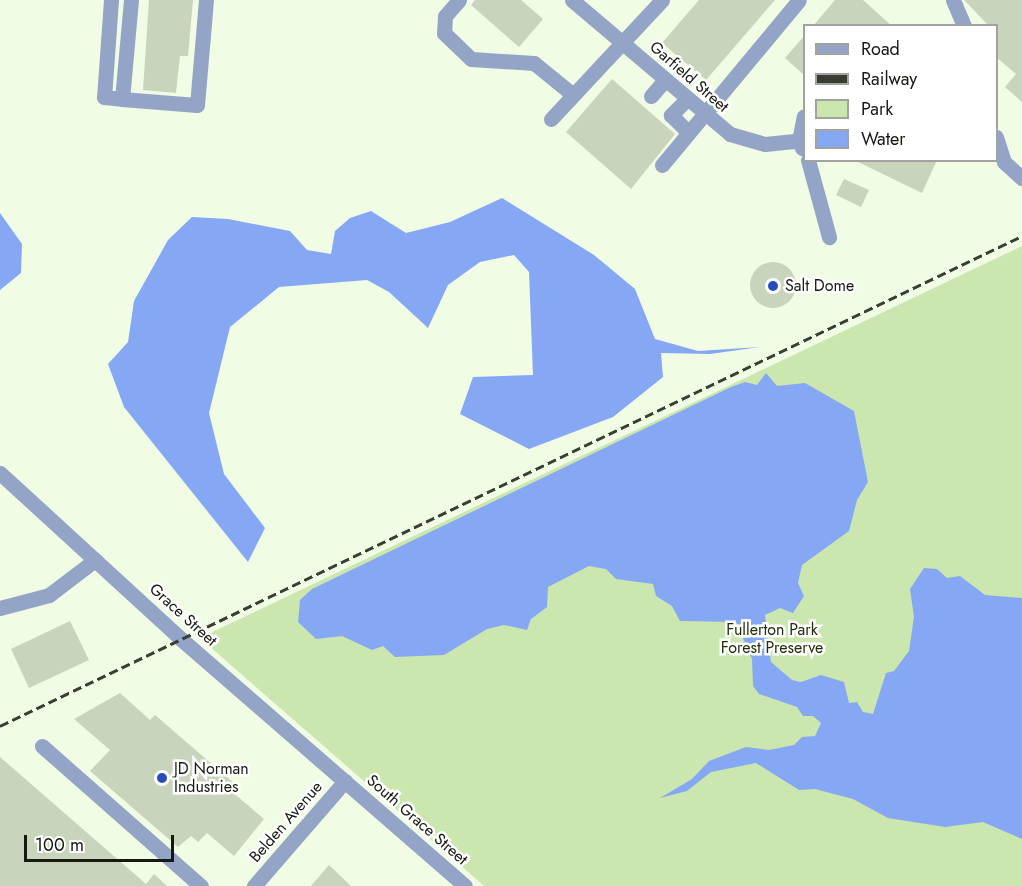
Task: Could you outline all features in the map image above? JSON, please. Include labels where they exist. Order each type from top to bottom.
[{"type":"street","points":[[111,0],[104,97],[197,105],[206,0]]},
{"type":"street","points":[[122,99],[132,0]]},
{"type":"street","points":[[459,0],[445,16],[444,33],[471,58],[534,63],[572,94]]},
{"type":"street","name":"Garfield Street","points":[[572,0],[724,131],[748,141],[802,145]]},
{"type":"street","points":[[551,119],[662,0]]},
{"type":"street","points":[[662,165],[702,112],[800,0]]},
{"type":"street","points":[[953,0],[963,24]]},
{"type":"street","points":[[651,96],[665,80]]},
{"type":"street","points":[[687,99],[671,115],[688,132]]},
{"type":"street","points":[[998,143],[1004,162],[1022,178]]},
{"type":"street","points":[[809,162],[830,237]]},
{"type":"street","name":"Grace Street","points":[[1,477],[345,781]]},
{"type":"street","points":[[0,608],[49,595],[95,560]]},
{"type":"street","points":[[42,746],[201,886]]},
{"type":"street","name":"Belden Avenue","points":[[254,886],[345,781]]},
{"type":"street","name":"South Grace Street","points":[[345,781],[465,886]]},
{"type":"green space","name":"Fullerton Park Forest Preserve","points":[[1022,246],[1022,886],[484,886],[200,638]]},
{"type":"water","points":[[502,198],[594,255],[635,289],[655,339],[698,351],[760,347],[710,354],[661,353],[663,377],[613,417],[529,449],[460,414],[473,377],[533,375],[529,272],[514,255],[480,262],[448,285],[428,328],[389,292],[367,280],[279,287],[230,327],[209,413],[224,474],[265,528],[248,562],[124,407],[108,364],[128,342],[134,301],[168,240],[192,217],[228,219],[290,231],[307,250],[331,254],[335,231],[350,218],[371,211],[406,233],[450,222]]},
{"type":"water","points":[[0,213],[22,244],[21,273],[0,290]]},
{"type":"water","points":[[766,373],[777,386],[805,383],[854,411],[868,482],[857,500],[849,531],[802,565],[798,583],[804,596],[793,613],[780,608],[765,615],[771,662],[792,680],[801,682],[821,675],[844,682],[849,703],[857,702],[863,712],[873,714],[886,673],[894,671],[909,651],[914,617],[910,589],[924,568],[937,569],[947,578],[960,576],[985,595],[1022,598],[1022,839],[983,822],[945,827],[888,818],[853,799],[815,789],[799,790],[756,763],[711,772],[687,791],[660,798],[692,779],[709,761],[746,747],[769,750],[794,745],[802,737],[815,736],[821,723],[813,716],[803,716],[797,707],[759,694],[753,686],[752,659],[736,622],[680,621],[672,606],[656,596],[653,584],[616,579],[606,569],[589,566],[548,587],[547,607],[531,619],[527,630],[504,625],[487,629],[444,655],[395,657],[383,646],[372,650],[342,636],[316,639],[298,622],[300,600],[312,589],[731,387],[745,382],[757,385]]},
{"type":"building","points":[[149,0],[193,0],[188,56],[180,56],[176,93],[143,90]]},
{"type":"building","points":[[475,0],[521,0],[543,19],[519,47],[471,5]]},
{"type":"building","points":[[699,0],[775,0],[706,80],[662,43]]},
{"type":"building","points":[[835,0],[863,0],[890,24],[815,24]]},
{"type":"building","points":[[964,0],[1022,0],[1022,102],[1005,87],[1016,74],[998,59],[998,24],[987,24]]},
{"type":"building","points":[[803,37],[803,74],[785,58]]},
{"type":"building","points":[[612,79],[675,134],[631,189],[566,132]]},
{"type":"building","points":[[858,162],[936,162],[922,193]]},
{"type":"building","points":[[844,179],[869,190],[861,207],[836,195]]},
{"type":"building","name":"Salt Dome","points":[[773,262],[789,269],[796,285],[789,301],[773,308],[757,301],[750,285],[757,269]]},
{"type":"building","points":[[70,621],[89,660],[29,688],[11,649]]},
{"type":"building","name":"JD Norman Industries","points":[[120,693],[150,720],[155,715],[235,784],[230,790],[264,819],[234,856],[207,833],[198,842],[191,836],[178,847],[90,771],[110,750],[74,719]]},
{"type":"building","points":[[0,757],[146,884],[154,874],[167,886],[0,886]]},
{"type":"building","points":[[329,865],[351,886],[311,886]]},
{"type":"railway","points":[[0,726],[1022,236]]},
{"type":"place","name":"Salt Dome","points":[[773,286]]},
{"type":"place","name":"JD Norman Industries","points":[[162,778]]}]
